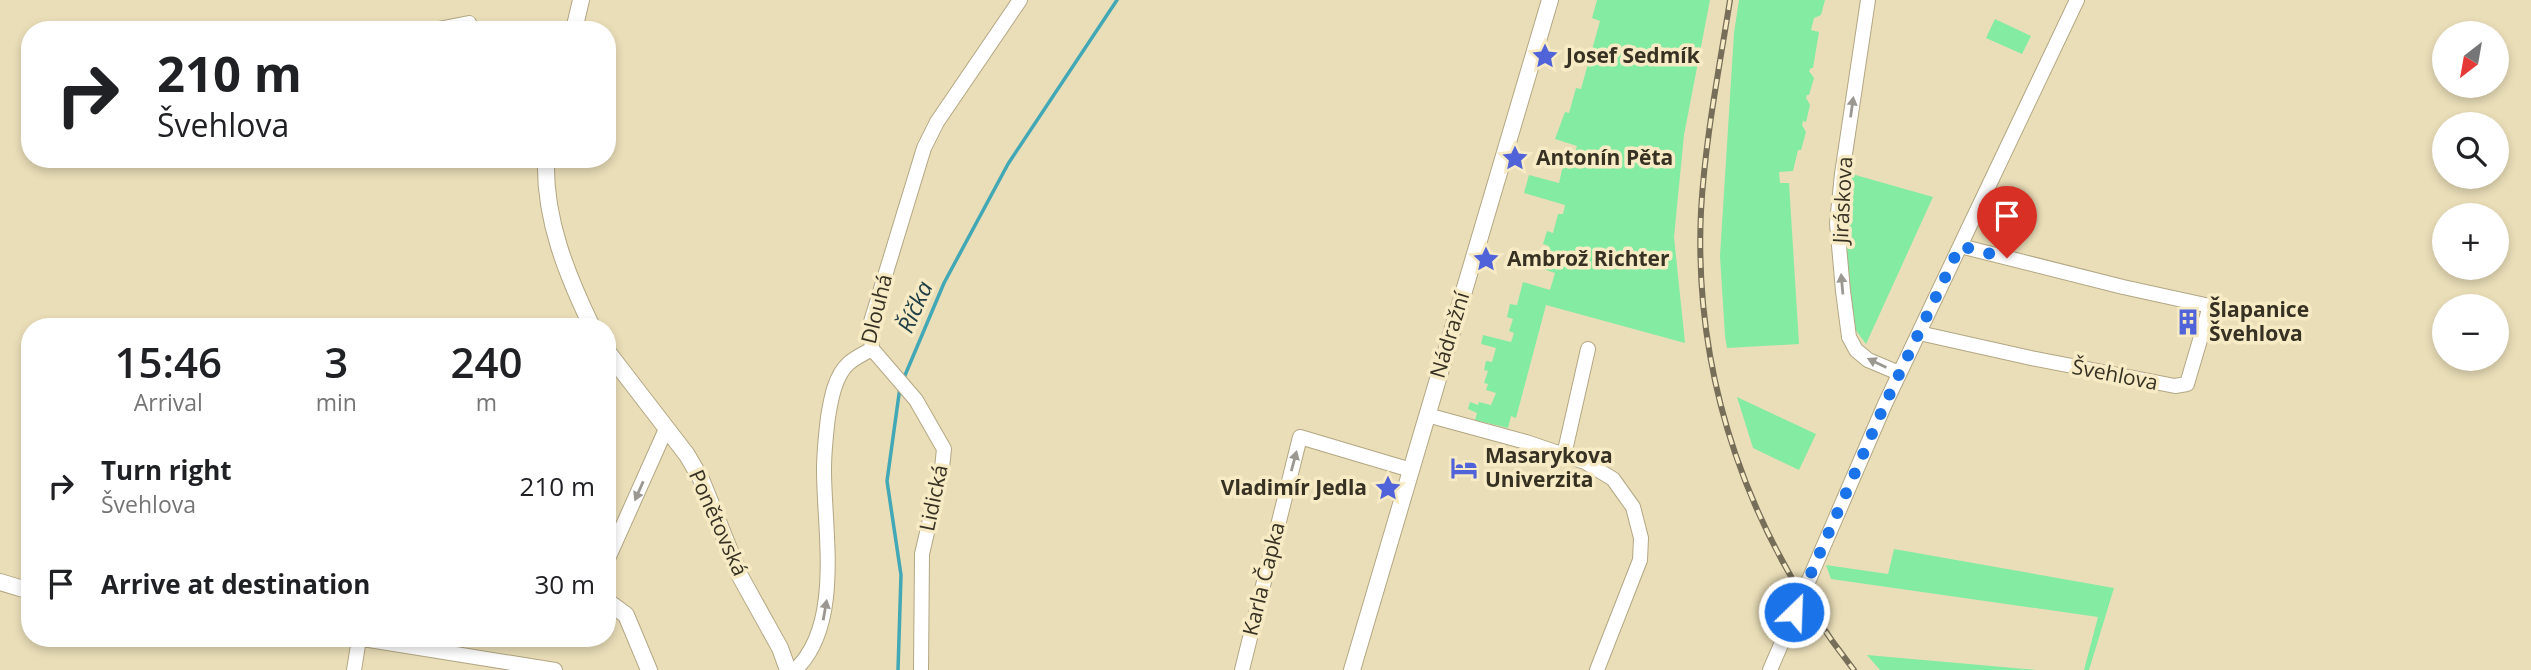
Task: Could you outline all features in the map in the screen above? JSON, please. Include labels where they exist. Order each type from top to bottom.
[{"type":"street","points":[[577,21],[581,0]]},
{"type":"street","name":"Dlouhá","points":[[795,670],[813,647],[822,624],[827,598],[825,439],[830,402],[848,363],[872,349],[870,325],[924,148],[937,122],[1020,0]]},
{"type":"street","name":"Nádražní","points":[[1352,670],[1550,0]]},
{"type":"street","name":"Jiráskova","points":[[1868,0],[1837,223],[1849,337],[1856,350],[1868,360],[1899,373]]},
{"type":"street","points":[[1770,670],[1899,373],[2077,0]]},
{"type":"street","points":[[546,168],[548,195],[560,250],[588,318]]},
{"type":"street","name":"Švehlova","points":[[1919,333],[2175,386],[2187,384],[2210,306],[1960,246]]},
{"type":"street","name":"Lidická","points":[[872,349],[916,400],[944,449],[922,554],[921,670]]},
{"type":"street","points":[[1564,455],[1588,349]]},
{"type":"street","name":"Ponětovská","points":[[616,363],[687,455],[701,479],[740,576],[780,648],[788,670]]},
{"type":"street","points":[[1427,415],[1585,462],[1613,479],[1633,507],[1641,538],[1640,560],[1597,670]]},
{"type":"street","points":[[616,541],[666,429]]},
{"type":"street","name":"Karla Čapka","points":[[1242,670],[1300,437],[1411,470]]},
{"type":"street","points":[[0,582],[21,588]]},
{"type":"street","points":[[616,608],[626,615],[649,670]]},
{"type":"street","points":[[354,670],[359,647]]},
{"type":"street","points":[[406,647],[512,666],[555,670]]},
{"type":"green space","points":[[1597,0],[1710,0],[1684,135],[1674,237],[1685,343],[1546,305],[1516,418],[1511,416],[1508,428],[1475,420],[1477,413],[1468,409],[1470,402],[1491,405],[1496,393],[1486,390],[1488,384],[1484,383],[1488,371],[1484,370],[1486,361],[1492,362],[1496,348],[1481,344],[1483,335],[1511,342],[1514,333],[1509,331],[1513,319],[1507,317],[1510,304],[1517,305],[1523,282],[1550,290],[1555,273],[1543,269],[1549,246],[1543,244],[1547,231],[1553,233],[1558,214],[1563,214],[1565,205],[1524,193],[1529,175],[1559,183],[1565,157],[1573,159],[1577,146],[1555,139],[1565,112],[1569,113],[1576,88],[1581,89],[1600,21],[1592,18]]},
{"type":"green space","points":[[1739,0],[1825,0],[1821,15],[1814,18],[1811,30],[1819,32],[1813,68],[1809,71],[1814,78],[1806,98],[1810,105],[1806,122],[1803,121],[1802,125],[1806,132],[1793,171],[1779,172],[1780,183],[1789,183],[1799,344],[1727,348],[1720,256],[1734,33]]},
{"type":"green space","points":[[1995,19],[2031,36],[2022,54],[1986,38]]},
{"type":"green space","points":[[1852,174],[1933,197],[1866,344],[1855,329],[1847,256],[1847,206]]},
{"type":"green space","points":[[1737,397],[1816,434],[1799,470],[1753,448]]},
{"type":"green space","points":[[1894,549],[2114,588],[2089,670],[2084,670],[2098,617],[1831,579],[1826,565],[1888,574]]},
{"type":"green space","points":[[1867,655],[2037,670],[1880,670]]},
{"type":"waterway","name":"Říčka","points":[[903,380],[944,283],[1008,164],[1117,0]]},
{"type":"waterway","name":"Říčka","points":[[898,670],[901,575],[887,481],[900,387]]},
{"type":"railway","points":[[1730,0],[1709,131],[1701,211],[1701,274],[1707,336],[1718,396],[1758,511],[1785,566],[1817,619],[1854,670]]},
{"type":"place","name":"Josef Sedmík","points":[[1545,56]]},
{"type":"place","name":"Antonín Pěta","points":[[1515,158]]},
{"type":"place","name":"Ambrož Richter","points":[[1486,259]]},
{"type":"place","name":"Šlapanice Švehlova","points":[[2188,322]]},
{"type":"place","name":"Masarykova Univerzita","points":[[1464,468]]},
{"type":"place","name":"Vladimír Jedla","points":[[1388,488]]},
{"type":"route","points":[[1794,612],[1885,404],[1960,246],[2007,258]]}]
